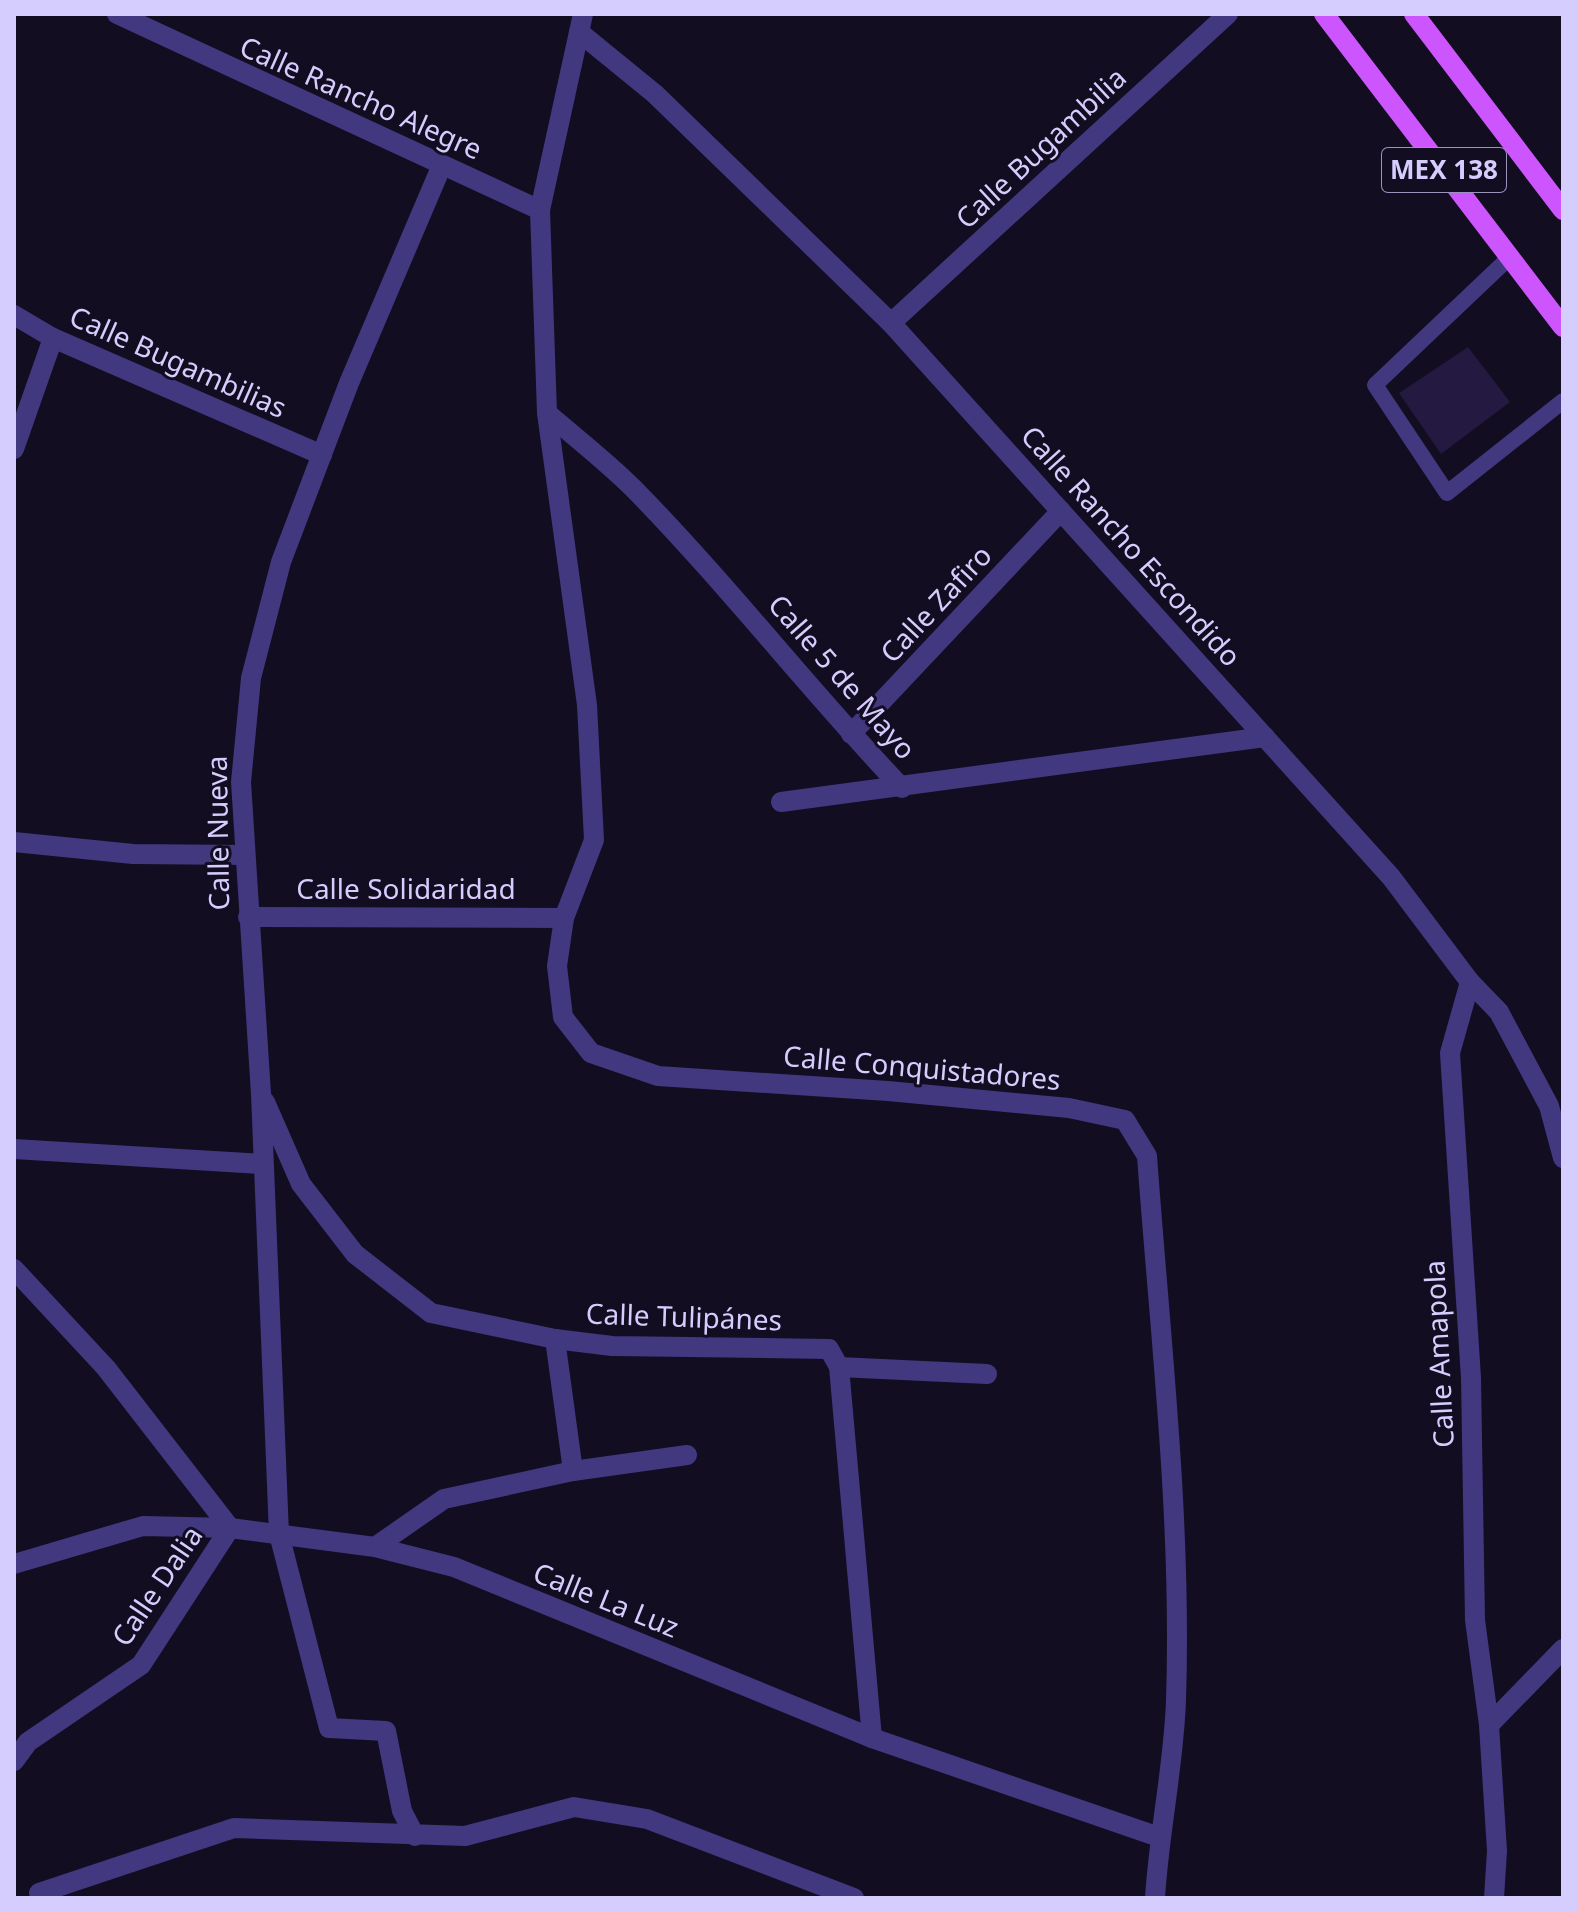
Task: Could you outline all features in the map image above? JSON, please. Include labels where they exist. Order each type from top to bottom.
[{"type":"main road","name":"MEX 138","points":[[1324,14],[1563,327]]},
{"type":"main road","name":"MEX 138","points":[[1414,14],[1563,210]]},
{"type":"street","name":"Calle Rancho Alegre","points":[[117,14],[540,210]]},
{"type":"street","name":"Calle Bugambilia","points":[[891,323],[1228,14]]},
{"type":"street","name":"Calle Rancho Escondido","points":[[581,23],[891,323],[1391,877],[1470,982],[1499,1012],[1549,1106],[1563,1158]]},
{"type":"street","name":"Calle Conquistadores","points":[[581,23],[540,210],[547,413],[587,705],[594,840],[564,918],[557,966],[563,1017],[591,1053],[658,1076],[888,1091],[1069,1108],[1125,1120],[1147,1156],[1173,1517],[1176,1702],[1159,1837],[1155,1898]]},
{"type":"street","name":"Calle Nueva","points":[[415,1836],[402,1811],[386,1731],[329,1728],[279,1534],[261,1094],[241,782],[251,678],[281,562],[442,165]]},
{"type":"street","name":"Calle Bugambilias","points":[[14,315],[53,338],[322,455]]},
{"type":"street","points":[[14,449],[53,338]]},
{"type":"street","name":"Calle 5 de Mayo","points":[[547,413],[632,487],[757,622],[851,734],[902,788],[1265,737]]},
{"type":"street","name":"Calle Zafiro","points":[[851,734],[1061,511]]},
{"type":"street","points":[[781,802],[902,788]]},
{"type":"street","points":[[14,842],[133,854],[244,855]]},
{"type":"street","name":"Calle Solidaridad","points":[[248,917],[564,918]]},
{"type":"street","name":"Calle Amapola","points":[[1470,982],[1450,1053],[1471,1378],[1475,1620],[1489,1725],[1497,1851],[1494,1898]]},
{"type":"street","name":"Calle Tulipánes","points":[[261,1094],[301,1184],[355,1254],[431,1313],[555,1339],[612,1346],[829,1349],[839,1367]]},
{"type":"street","points":[[14,1149],[262,1164]]},
{"type":"street","points":[[14,1269],[106,1368],[230,1528]]},
{"type":"street","points":[[555,1339],[573,1471]]},
{"type":"street","points":[[872,1738],[839,1367],[987,1374]]},
{"type":"street","points":[[375,1547],[444,1499],[573,1471],[687,1455]]},
{"type":"street","name":"Calle La Luz","points":[[14,1564],[143,1526],[230,1528],[375,1547],[454,1567],[872,1738],[1159,1837]]},
{"type":"street","name":"Calle Dalia","points":[[14,1761],[28,1742],[141,1665],[230,1528]]},
{"type":"street","points":[[1489,1725],[1563,1649]]},
{"type":"street","points":[[39,1893],[234,1828],[465,1836],[574,1807],[647,1819],[854,1898]]},
{"type":"lane","points":[[1511,256],[1375,385],[1447,493],[1563,401]]},
{"type":"building","points":[[1468,347],[1510,402],[1441,454],[1399,393]]}]
